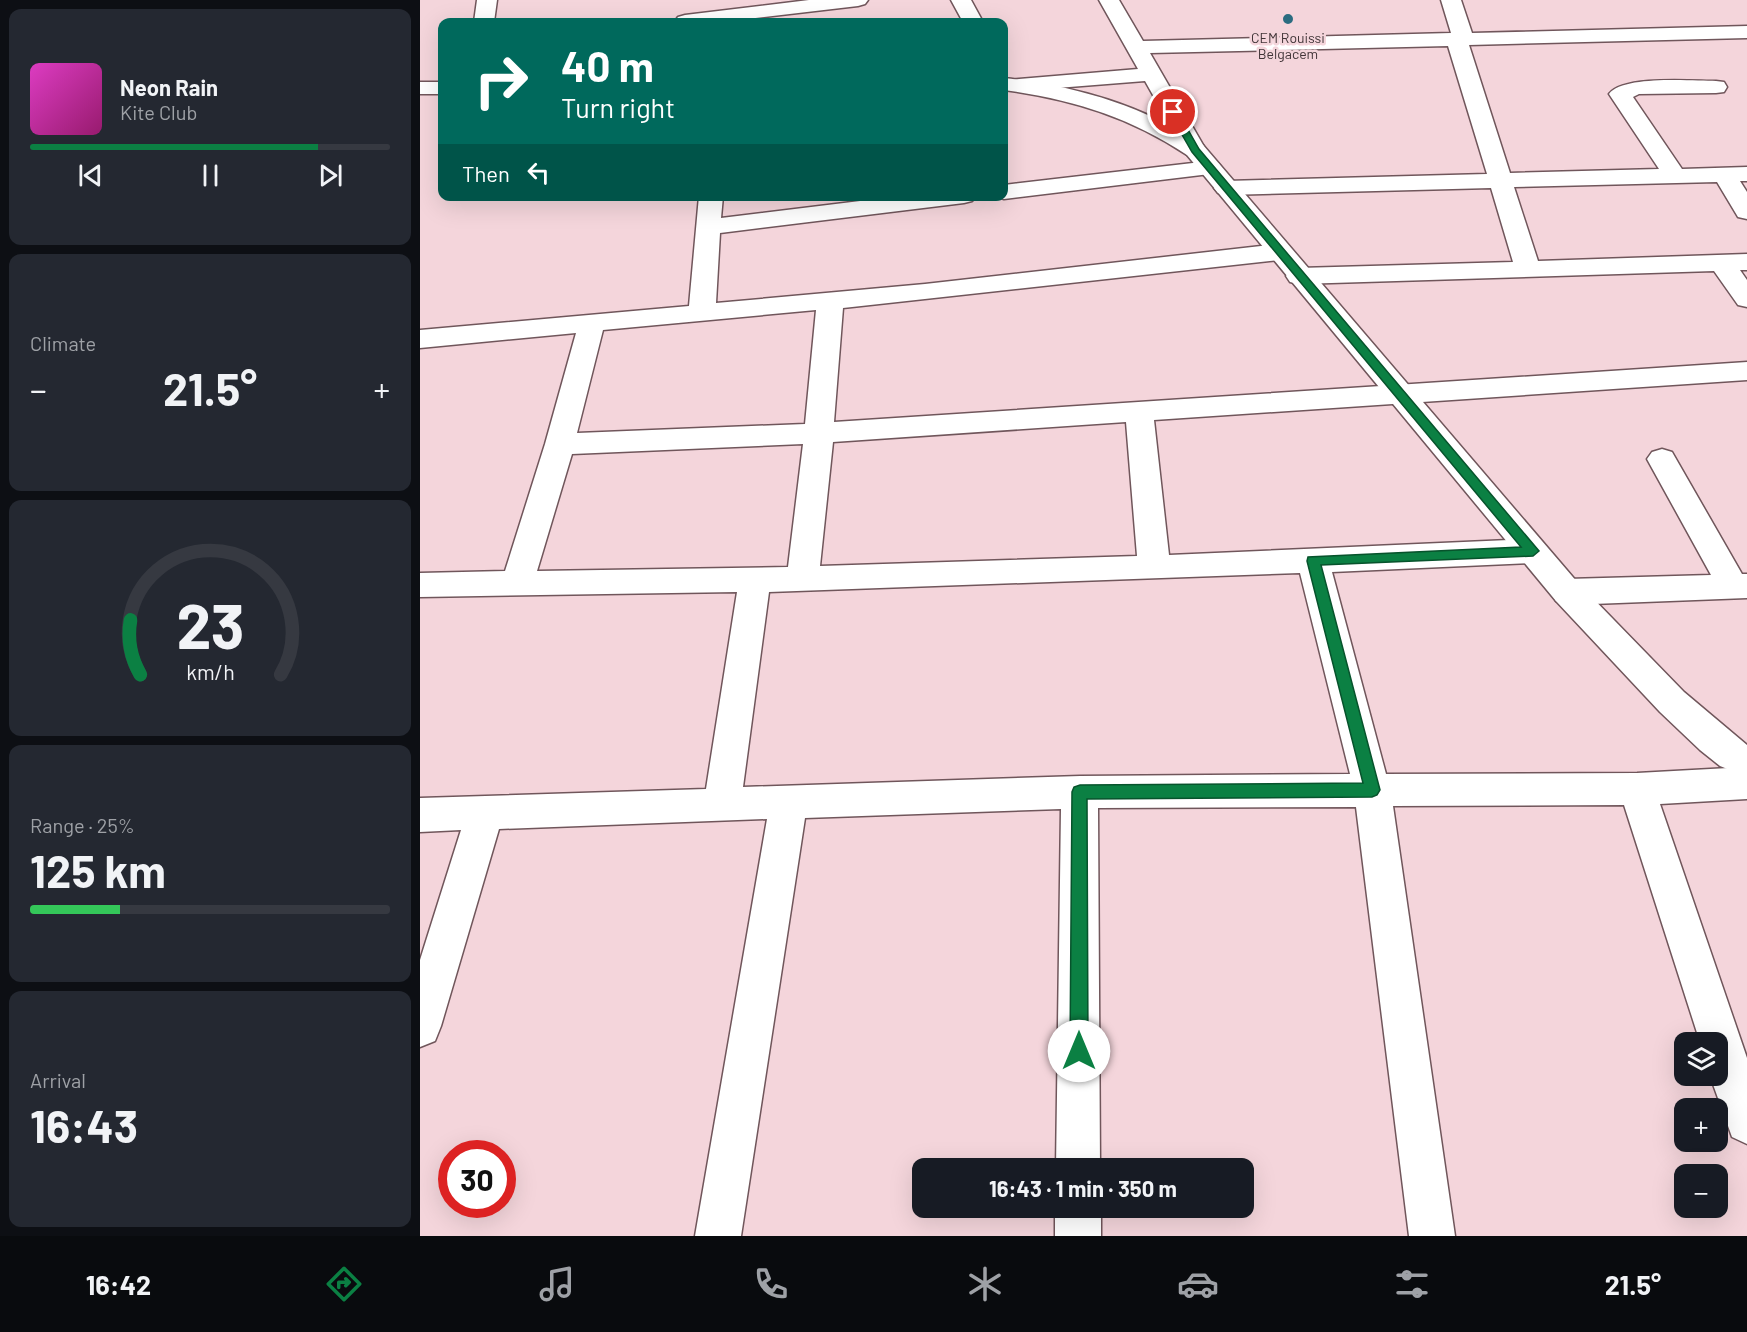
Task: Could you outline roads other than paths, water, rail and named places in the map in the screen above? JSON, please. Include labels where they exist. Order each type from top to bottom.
[{"type":"street","points":[[485,18],[487,0]]},
{"type":"street","points":[[681,0],[684,18]]},
{"type":"street","points":[[726,18],[819,9],[858,0]]},
{"type":"street","points":[[962,0],[971,18]]},
{"type":"street","points":[[1109,0],[1210,168],[1299,276],[1567,592],[1672,702],[1713,739],[1747,761]]},
{"type":"street","points":[[1451,0],[1459,38],[1528,269]]},
{"type":"street","points":[[1137,47],[1747,32]]},
{"type":"street","points":[[1011,85],[1152,74]]},
{"type":"street","points":[[1011,85],[1082,98],[1122,110],[1172,134],[1210,168]]},
{"type":"street","points":[[1675,176],[1620,94],[1623,91],[1637,88],[1716,87]]},
{"type":"street","points":[[420,88],[438,88]]},
{"type":"street","points":[[1008,192],[1210,168],[1500,180],[1736,174],[1747,212]]},
{"type":"street","points":[[702,312],[711,201]]},
{"type":"street","points":[[710,227],[901,201]]},
{"type":"street","points":[[420,339],[830,301],[1279,252]]},
{"type":"street","points":[[1721,262],[1747,299]]},
{"type":"street","points":[[1299,276],[1747,262]]},
{"type":"street","points":[[802,579],[819,433],[830,301]]},
{"type":"street","points":[[518,584],[560,444],[592,323]]},
{"type":"street","points":[[560,444],[819,433],[1747,371]]},
{"type":"street","points":[[1139,411],[1154,568]]},
{"type":"street","points":[[1567,592],[1740,586],[1662,459]]},
{"type":"street","points":[[420,585],[802,579],[1154,568],[1533,551]]},
{"type":"street","points":[[1313,561],[1372,790],[1432,1236]]},
{"type":"street","points":[[722,804],[755,580]]},
{"type":"street","points":[[420,815],[1080,792],[1637,789],[1747,783]]},
{"type":"street","points":[[1637,789],[1747,1122]]},
{"type":"street","points":[[1078,1158],[1080,792]]},
{"type":"street","points":[[718,1236],[789,801]]},
{"type":"street","points":[[420,1026],[485,813]]},
{"type":"street","points":[[1078,1218],[1078,1236]]},
{"type":"place","name":"CEM Rouissi Belgacem","points":[[1288,19]]}]
